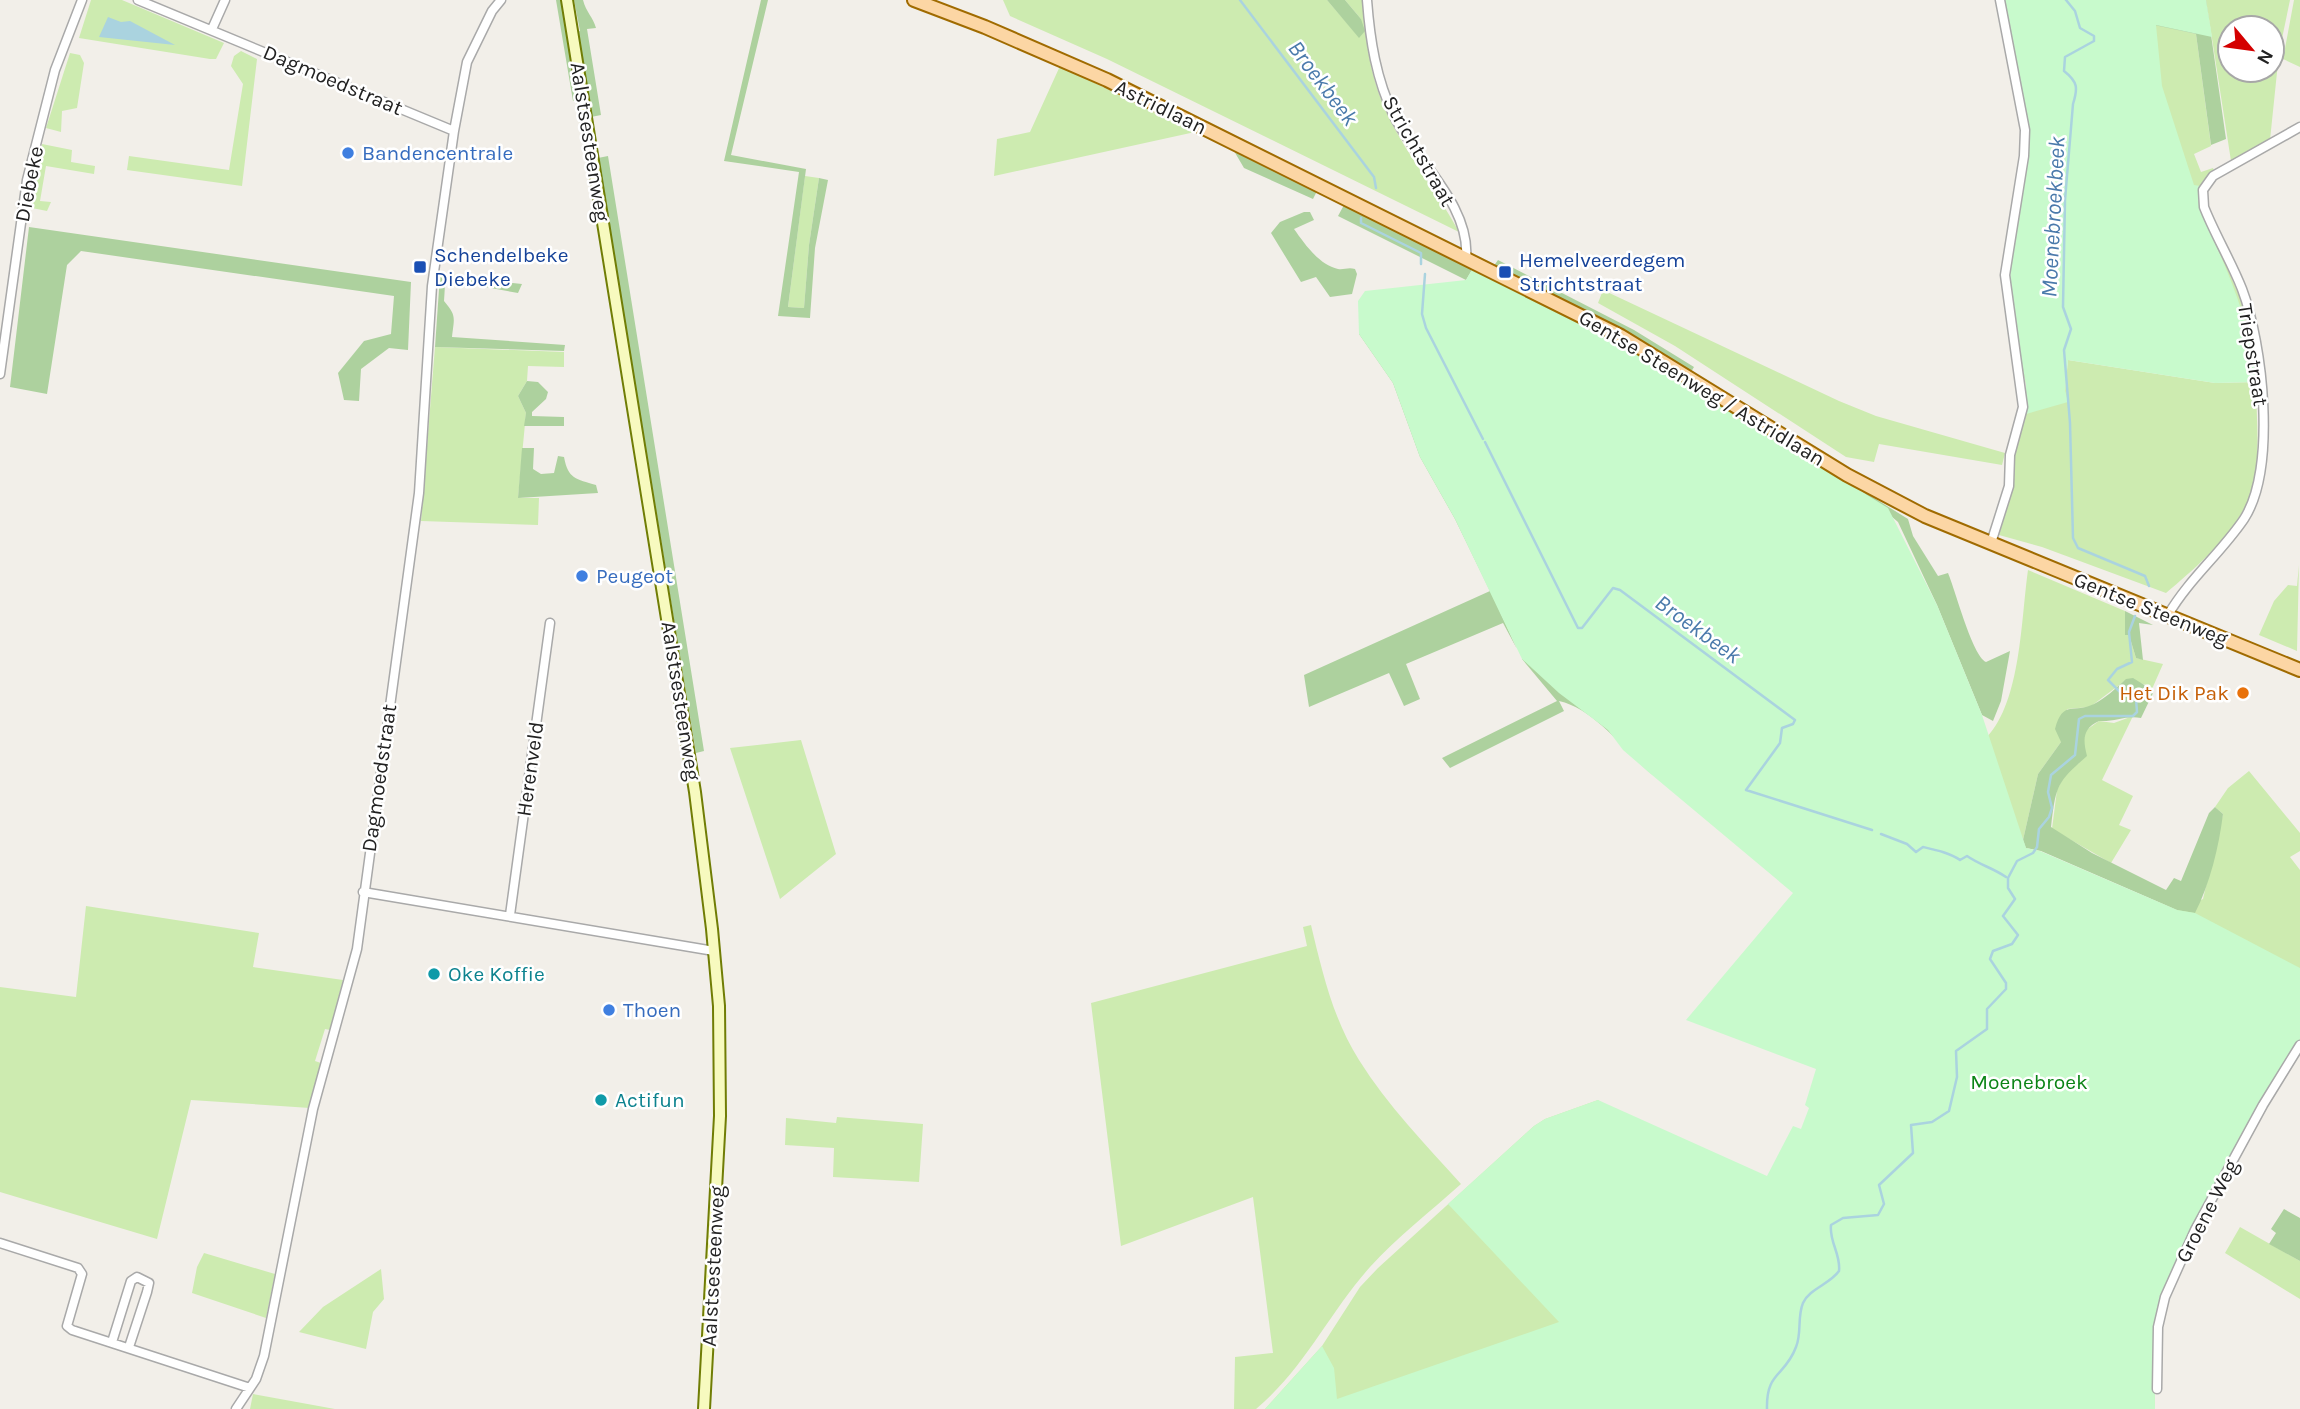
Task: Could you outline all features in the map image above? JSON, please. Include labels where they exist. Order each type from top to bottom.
[{"type":"main road","name":"Aalstsesteenweg","points":[[567,0],[695,792],[715,951],[719,1006],[720,1116],[704,1409]]},
{"type":"main road","name":"Astridlaan","points":[[914,0],[1107,80],[1403,226]]},
{"type":"main road","name":"Gentse Steenweg / Astridlaan","points":[[1403,226],[1621,335],[1895,502],[1997,546]]},
{"type":"main road","name":"Gentse Steenweg","points":[[1997,546],[2300,670]]},
{"type":"street","name":"Diebeke","points":[[0,374],[27,180],[55,70],[82,0]]},
{"type":"street","points":[[138,0],[212,29],[225,0]]},
{"type":"street","name":"Dagmoedstraat","points":[[236,1409],[250,1388],[264,1356],[313,1109],[351,976],[413,544],[432,286],[454,131],[467,62],[500,0]]},
{"type":"street","name":"Strichtstraat","points":[[1367,0],[1372,49],[1385,96],[1404,133],[1452,205],[1466,241],[1466,259]]},
{"type":"street","points":[[1997,546],[2009,486],[2010,455],[2023,407],[2005,275],[2024,156],[2025,130],[2000,0]]},
{"type":"street","name":"Dagmoedstraat","points":[[212,29],[454,131]]},
{"type":"street","name":"Triepstraat","points":[[2168,615],[2192,579],[2244,518],[2258,486],[2264,453],[2258,358],[2249,311],[2204,207],[2203,190],[2213,176],[2300,127]]},
{"type":"street","name":"Herenveld","points":[[510,915],[550,623]]},
{"type":"street","points":[[363,892],[715,951]]},
{"type":"street","name":"Groene Weg","points":[[2157,1389],[2158,1327],[2165,1297],[2194,1230],[2263,1105],[2300,1045]]},
{"type":"street","points":[[0,1243],[78,1268],[82,1274],[67,1326],[250,1388]]},
{"type":"street","points":[[112,1342],[131,1281],[137,1277],[145,1279],[149,1283],[147,1292],[129,1347]]},
{"type":"green space","points":[[91,0],[122,0],[224,43],[216,59],[210,59],[79,38]]},
{"type":"green space","points":[[556,0],[564,0],[570,33],[580,31],[574,0],[583,0],[595,24],[596,28],[587,29],[601,115],[591,117],[588,99],[573,101]]},
{"type":"green space","points":[[761,0],[768,0],[731,155],[806,169],[788,307],[804,308],[809,245],[819,178],[828,180],[815,248],[810,318],[778,316],[799,172],[724,161]]},
{"type":"green space","points":[[1003,0],[1327,0],[1359,37],[1361,19],[1345,0],[1362,0],[1372,68],[1385,110],[1459,232],[1107,59],[1010,16]]},
{"type":"green space","points":[[1327,0],[1345,0],[1361,19],[1365,31],[1359,38]]},
{"type":"green space","points":[[2003,0],[2093,11],[2196,34],[2211,146],[2194,154],[2201,172],[2213,168],[2214,171],[2203,181],[2198,200],[2241,300],[2249,331],[2067,332],[2065,391],[2068,360],[2215,383],[2256,382],[2257,460],[2248,501],[2218,545],[2166,593],[2042,547],[1999,535],[2012,490],[2015,454],[2026,414],[2026,384],[2021,361],[2027,120]]},
{"type":"green space","points":[[2003,0],[2206,0],[2212,37],[2156,25],[2162,86],[2194,185],[2200,186],[2200,209],[2242,313],[2256,382],[2215,383],[2068,360],[2065,390],[2068,402],[2026,414],[2026,384],[2012,309],[2010,269],[2027,120]]},
{"type":"green space","points":[[2075,0],[2206,0],[2226,139],[2211,145],[2196,34],[2094,12]]},
{"type":"green space","points":[[2206,0],[2290,0],[2286,19],[2286,14],[2216,14],[2216,64]]},
{"type":"green space","points":[[2294,0],[2300,0],[2300,67],[2286,60],[2286,43]]},
{"type":"green space","points":[[241,51],[257,59],[242,186],[127,170],[129,156],[229,170],[243,84],[231,66],[234,56]]},
{"type":"green space","points":[[70,53],[80,55],[84,63],[77,108],[62,111],[61,132],[46,128]]},
{"type":"green space","points":[[1060,66],[1195,132],[994,176],[997,139],[1030,132]]},
{"type":"green space","points":[[2219,84],[2276,84],[2270,140],[2231,161]]},
{"type":"green space","points":[[42,144],[72,150],[71,162],[95,166],[94,174],[46,166],[40,201],[51,202],[47,211],[32,208],[31,199]]},
{"type":"green space","points":[[1234,151],[1317,191],[1313,199],[1244,168]]},
{"type":"green space","points":[[608,156],[704,751],[696,753],[598,158]]},
{"type":"green space","points":[[805,176],[819,178],[809,245],[804,308],[788,307]]},
{"type":"green space","points":[[1344,205],[1473,268],[1466,280],[1338,216]]},
{"type":"green space","points":[[1310,212],[1314,220],[1294,229],[1313,253],[1331,267],[1355,269],[1357,274],[1352,294],[1330,297],[1316,277],[1301,282],[1271,233],[1280,222]]},
{"type":"green space","points":[[29,227],[411,282],[408,350],[389,348],[361,369],[359,401],[344,400],[338,373],[364,341],[391,334],[394,296],[81,251],[67,265],[47,394],[10,387]]},
{"type":"green space","points":[[1498,260],[1634,330],[1694,367],[1691,372],[1493,267]]},
{"type":"green space","name":"Moenebroek","points":[[1473,268],[1631,349],[1888,508],[1937,605],[1982,715],[2026,848],[2040,851],[2177,910],[2195,913],[2300,968],[2300,1039],[2191,1230],[2154,1340],[2155,1409],[1265,1409],[1322,1346],[1334,1368],[1337,1399],[1559,1322],[1448,1204],[1545,1119],[1598,1100],[1767,1176],[1793,1126],[1801,1129],[1809,1108],[1805,1105],[1816,1069],[1686,1020],[1793,893],[1623,750],[1608,730],[1559,693],[1522,659],[1455,519],[1420,457],[1393,383],[1359,334],[1358,301],[1365,291],[1466,280]]},
{"type":"green space","points":[[440,275],[522,284],[518,293],[458,282],[445,285],[444,301],[454,318],[452,337],[565,345],[564,351],[435,347]]},
{"type":"green space","points":[[1603,290],[1839,401],[1876,416],[2005,453],[2002,465],[1879,444],[1874,462],[1846,457],[1675,346],[1598,303]]},
{"type":"green space","points":[[1369,324],[1517,649],[1503,623],[1406,664],[1420,699],[1404,706],[1389,673],[1309,707],[1304,675],[1490,591],[1455,519],[1420,457],[1393,383],[1359,334]]},
{"type":"green space","points":[[435,347],[564,352],[564,367],[528,366],[527,381],[518,396],[526,413],[518,498],[539,498],[538,525],[421,521]]},
{"type":"green space","points":[[527,381],[538,382],[548,392],[546,399],[532,412],[532,416],[564,417],[564,426],[524,426],[526,413],[518,396]]},
{"type":"green space","points":[[522,448],[534,448],[533,469],[541,474],[554,473],[558,456],[564,457],[571,474],[596,485],[598,493],[518,498]]},
{"type":"green space","points":[[1858,488],[1908,519],[1913,536],[1938,576],[1948,573],[1970,636],[1981,657],[1986,662],[2010,651],[2001,701],[1993,721],[1982,715],[1937,605],[1898,522]]},
{"type":"green space","points":[[2299,565],[2297,651],[2259,635],[2274,601],[2288,585],[2297,586]]},
{"type":"green space","points":[[2028,570],[2125,611],[2125,634],[2129,635],[2136,658],[2163,664],[2152,689],[2127,679],[2090,707],[2067,709],[2061,742],[2038,774],[2023,840],[2026,848],[2177,910],[2203,899],[2223,814],[2215,807],[2228,788],[2249,771],[2300,833],[2300,851],[2290,857],[2300,870],[2300,1039],[2191,1230],[2154,1340],[2155,1409],[1265,1409],[1322,1346],[1360,1287],[1378,1268],[1534,1126],[1545,1119],[1598,1100],[1764,1228],[1987,737],[2007,703],[2018,658]]},
{"type":"green space","points":[[2125,611],[2153,625],[2139,623],[2143,660],[2136,658],[2129,635],[2125,635]]},
{"type":"green space","points":[[1531,650],[1652,775],[1597,722],[1572,705],[1559,701],[1564,711],[1450,768],[1442,758],[1557,701],[1522,659]]},
{"type":"green space","points":[[2133,678],[2154,691],[2141,718],[2099,721],[2089,728],[2085,740],[2087,756],[2059,786],[2051,827],[2092,853],[2166,890],[2174,878],[2181,881],[2209,813],[2215,807],[2223,814],[2219,839],[2209,877],[2195,913],[2177,910],[2041,851],[2026,848],[2023,840],[2038,774],[2061,742],[2055,729],[2062,714],[2070,709],[2094,704],[2126,679]]},
{"type":"green space","points":[[2133,716],[2102,780],[2133,796],[2119,825],[2131,830],[2111,863],[2052,829],[2057,790],[2066,772],[2079,763],[2085,731],[2099,721],[2114,723]]},
{"type":"green space","points":[[801,740],[836,854],[780,899],[730,748]]},
{"type":"green space","points":[[86,906],[259,933],[253,967],[343,980],[330,1030],[325,1029],[315,1061],[321,1063],[310,1108],[191,1100],[157,1239],[0,1192],[0,987],[76,997]]},
{"type":"green space","points":[[1311,925],[1335,1011],[1359,1060],[1395,1109],[1461,1184],[1370,1267],[1302,1359],[1273,1393],[1256,1409],[1234,1409],[1235,1357],[1273,1353],[1253,1197],[1121,1246],[1091,1003],[1307,946],[1303,927]]},
{"type":"green space","points":[[837,1117],[923,1124],[919,1182],[833,1177],[834,1148],[785,1145],[786,1118],[836,1123]]},
{"type":"green space","points":[[2284,1209],[2300,1218],[2300,1261],[2269,1244],[2276,1233],[2271,1229]]},
{"type":"green space","points":[[2240,1227],[2300,1261],[2300,1299],[2225,1253]]},
{"type":"green space","points":[[204,1253],[275,1274],[266,1318],[192,1293],[197,1267]]},
{"type":"green space","points":[[381,1269],[384,1299],[373,1312],[366,1349],[299,1332],[323,1307]]},
{"type":"green space","points":[[253,1394],[335,1409],[250,1409]]},
{"type":"water","points":[[108,17],[121,22],[130,21],[175,45],[99,37]]},
{"type":"waterway","name":"Broekbeek","points":[[1240,0],[1374,177],[1376,188]]},
{"type":"waterway","name":"Moenebroekbeek","points":[[2066,0],[2075,11],[2080,28],[2094,36],[2094,41],[2065,57],[2064,71],[2072,79],[2076,89],[2065,200],[2063,307],[2071,329],[2064,350],[2070,423],[2073,538],[2078,548],[2145,576],[2149,586]]},
{"type":"waterway","name":"Broekbeek","points":[[1361,218],[1361,223],[1421,253],[1421,264]]},
{"type":"waterway","name":"Broekbeek","points":[[1425,274],[1422,314],[1426,328],[1483,439]]},
{"type":"waterway","name":"Broekbeek","points":[[1485,442],[1578,628],[1582,628],[1613,588],[1620,590],[1795,720],[1793,724],[1782,728],[1780,743],[1746,790],[1872,830]]},
{"type":"waterway","name":"Moenebroekbeek","points":[[1767,1409],[1770,1387],[1796,1347],[1803,1303],[1839,1271],[1831,1225],[1843,1218],[1878,1215],[1884,1204],[1879,1185],[1913,1153],[1911,1125],[1932,1122],[1949,1111],[1957,1077],[1956,1051],[1987,1029],[1987,1009],[2006,989],[2006,983],[1990,959],[1993,951],[2012,944],[2018,935],[2003,916],[2015,899],[2008,888],[2008,878],[2017,861],[2033,853],[2037,847],[2039,829],[2049,817],[2052,808],[2048,792],[2051,775],[2075,755],[2079,719],[2085,716],[2133,716],[2137,712],[2136,699],[2120,692],[2108,680],[2117,669],[2132,662],[2129,632],[2135,616]]},
{"type":"waterway","name":"Broekbeek","points":[[1881,834],[1907,844],[1916,852],[1923,847],[1960,860],[1967,856],[2006,877]]},
{"type":"place","name":"Bandencentrale","points":[[348,153]]},
{"type":"place","name":"Schendelbeke Diebeke","points":[[420,267]]},
{"type":"place","name":"Hemelveerdegem Strichtstraat","points":[[1505,272]]},
{"type":"place","name":"Peugeot","points":[[582,576]]},
{"type":"place","name":"Het Dik Pak","points":[[2243,693]]},
{"type":"place","name":"Oke Koffie","points":[[434,974]]},
{"type":"place","name":"Thoen","points":[[609,1010]]},
{"type":"place","name":"Actifun","points":[[601,1100]]}]
